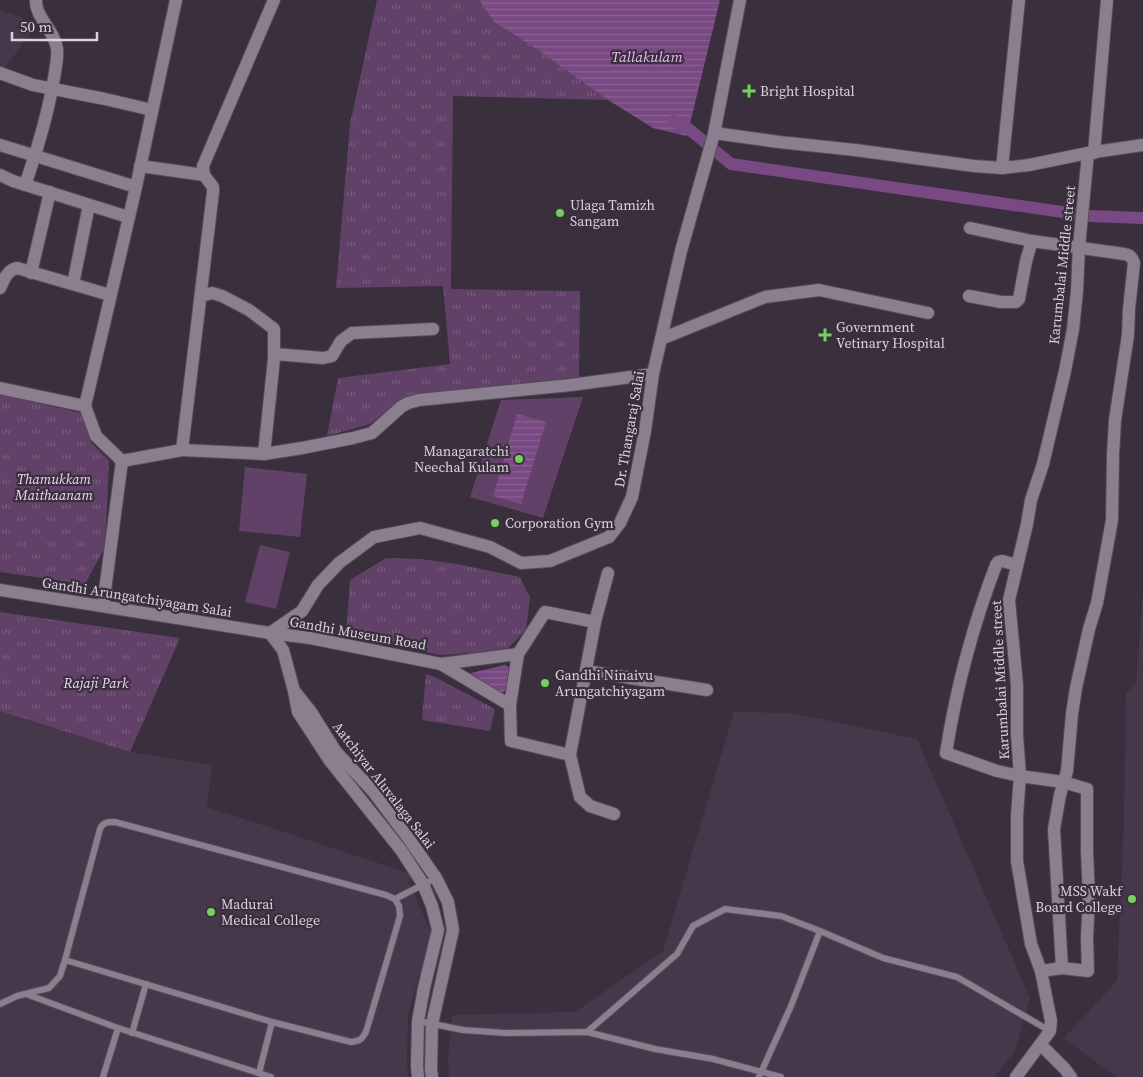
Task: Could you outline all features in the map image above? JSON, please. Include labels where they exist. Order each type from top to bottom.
[{"type":"street","points":[[25,185],[35,156],[52,89],[58,52],[56,40],[41,17],[36,0]]},
{"type":"street","points":[[122,461],[96,436],[84,406],[136,187],[176,0]]},
{"type":"street","points":[[182,450],[213,192],[213,187],[204,175],[203,166],[274,0]]},
{"type":"street","name":"Dr. Thangaraj Salai","points":[[270,633],[302,610],[318,585],[339,563],[374,537],[420,528],[490,547],[521,563],[550,561],[609,537],[620,523],[632,497],[645,431],[653,374],[681,250],[714,134],[740,0]]},
{"type":"street","points":[[1002,168],[1019,0]]},
{"type":"street","name":"Karumbalai Middle street","points":[[1050,1031],[1051,1021],[1041,971],[1031,944],[1017,860],[1017,815],[1020,776],[1017,735],[1017,685],[1009,600],[1031,500],[1043,464],[1065,371],[1073,329],[1079,247],[1107,0]]},
{"type":"street","points":[[0,73],[33,85],[152,110]]},
{"type":"street","points":[[714,134],[1002,168],[1143,145]]},
{"type":"street","points":[[0,145],[136,187]]},
{"type":"street","points":[[140,166],[204,175]]},
{"type":"street","points":[[0,176],[128,217]]},
{"type":"street","points":[[31,273],[50,192]]},
{"type":"street","points":[[73,284],[89,205]]},
{"type":"street","points":[[970,228],[1032,241],[1129,255],[1134,263],[1128,335],[1115,420],[1112,520],[1097,603],[1089,629],[1076,688],[1067,771],[1060,795],[1054,829],[1062,968]]},
{"type":"street","points":[[969,296],[1001,302],[1016,302],[1019,299],[1032,241]]},
{"type":"street","points":[[0,288],[8,273],[12,269],[17,268],[110,295]]},
{"type":"street","points":[[661,339],[765,297],[819,290],[928,313]]},
{"type":"street","points":[[201,296],[212,293],[222,296],[249,310],[274,329],[274,354],[264,454]]},
{"type":"street","points":[[274,354],[323,358],[332,356],[341,341],[352,333],[433,329]]},
{"type":"street","points":[[122,461],[182,450],[264,454],[302,448],[372,433],[401,407],[419,400],[571,385],[653,374]]},
{"type":"street","points":[[0,388],[84,406]]},
{"type":"street","points":[[103,606],[122,461]]},
{"type":"street","points":[[1017,564],[1002,561],[996,565],[972,638],[955,705],[946,753],[997,771],[1087,788],[1088,971],[1062,968],[1041,971]]},
{"type":"street","points":[[608,573],[594,622],[570,755],[580,797],[590,806],[614,814]]},
{"type":"street","name":"Gandhi Arungatchiyagam Salai","points":[[0,590],[270,633]]},
{"type":"street","points":[[570,755],[511,741],[510,705],[518,654],[545,612],[594,622]]},
{"type":"street","name":"Gandhi Museum Road","points":[[270,633],[310,638],[441,664],[518,654]]},
{"type":"street","name":"Aatchiyar Aluvalaga Salai","points":[[270,633],[283,650],[298,712],[330,761],[401,850],[423,884],[432,906],[438,930],[418,1021],[416,1066],[418,1077]]},
{"type":"street","name":"Gandhi Museum Road","points":[[441,664],[510,705]]},
{"type":"street","points":[[586,671],[707,690]]},
{"type":"street","name":"Aatchiyar Aluvalaga Salai","points":[[294,691],[336,752],[372,790],[411,842],[436,878],[448,902],[453,930],[432,1024],[432,1077]]},
{"type":"street","points":[[1016,1077],[1050,1031]]},
{"type":"street","points":[[1041,1045],[1071,1077]]},
{"type":"lane","points":[[0,1004],[17,996],[49,988],[60,976],[101,825],[106,822],[115,822],[386,895],[395,899],[399,906],[400,916],[366,1032],[362,1039],[352,1042],[272,1022],[65,960]]},
{"type":"lane","points":[[395,899],[436,878]]},
{"type":"lane","points":[[587,1032],[677,954],[693,926],[725,909],[781,916],[883,958],[957,977],[1050,1031]]},
{"type":"lane","points":[[761,1074],[791,1006],[820,931]]},
{"type":"lane","points":[[132,1032],[146,984]]},
{"type":"lane","points":[[25,994],[118,1028],[270,1077]]},
{"type":"lane","points":[[418,1021],[464,1030],[505,1033],[587,1032],[655,1049],[713,1059],[761,1074],[781,1077]]},
{"type":"lane","points":[[259,1073],[272,1022]]},
{"type":"lane","points":[[103,1077],[118,1028]]},
{"type":"shaded area","points":[[0,10],[22,17],[31,32],[0,75]]},
{"type":"shaded area","name":"MSS Wakf Board College","points":[[1143,591],[1143,1077],[1116,1077],[1064,1038],[1117,981],[1124,817],[1126,694],[1136,682]]},
{"type":"shaded area","name":"Madurai Medical College","points":[[0,711],[130,752],[212,765],[207,807],[412,874],[408,883],[432,934],[408,1014],[407,1066],[409,1077],[0,1077]]},
{"type":"shaded area","points":[[734,712],[792,713],[917,739],[1030,998],[1015,1051],[994,1077],[449,1077],[448,1058],[452,1015],[575,1012],[663,951]]},
{"type":"green space","points":[[377,0],[479,0],[494,22],[535,48],[608,100],[453,96],[451,289],[580,291],[579,377],[406,396],[370,424],[327,436],[338,378],[450,364],[443,286],[336,288],[350,124]]},
{"type":"green space","name":"Thamukkam Maithaanam","points":[[0,394],[81,413],[91,442],[109,461],[105,547],[85,584],[0,572]]},
{"type":"green space","points":[[583,397],[543,518],[470,497],[501,400]]},
{"type":"green space","points":[[245,467],[307,474],[300,537],[239,531]]},
{"type":"green space","points":[[260,545],[290,552],[276,609],[245,602]]},
{"type":"green space","points":[[386,558],[421,559],[457,564],[520,577],[530,598],[526,630],[505,651],[440,655],[346,635],[350,580]]},
{"type":"green space","name":"Rajaji Park","points":[[0,612],[180,638],[130,752],[0,711]]},
{"type":"green space","points":[[426,674],[495,709],[490,731],[422,720]]},
{"type":"water","name":"Tallakulam","points":[[479,0],[720,0],[687,136],[653,128],[608,100],[535,48],[494,22]]},
{"type":"water","name":"Managaratchi Neechal Kulam","points":[[517,414],[546,422],[521,504],[493,496]]},
{"type":"water","points":[[505,665],[510,668],[507,689],[502,693],[467,674]]},
{"type":"waterway","points":[[673,121],[689,129],[731,164],[1090,216],[1143,218]]},
{"type":"place","name":"Bright Hospital","points":[[749,91]]},
{"type":"place","name":"Ulaga Tamizh Sangam","points":[[560,213]]},
{"type":"place","name":"Government Vetinary Hospital","points":[[825,335]]},
{"type":"place","name":"Managaratchi Neechal Kulam","points":[[519,459]]},
{"type":"place","name":"Corporation Gym","points":[[495,523]]},
{"type":"place","name":"Gandhi Ninaivu Arungatchiyagam","points":[[545,683]]},
{"type":"place","name":"MSS Wakf Board College","points":[[1132,899]]},
{"type":"place","name":"Madurai Medical College","points":[[211,912]]}]
